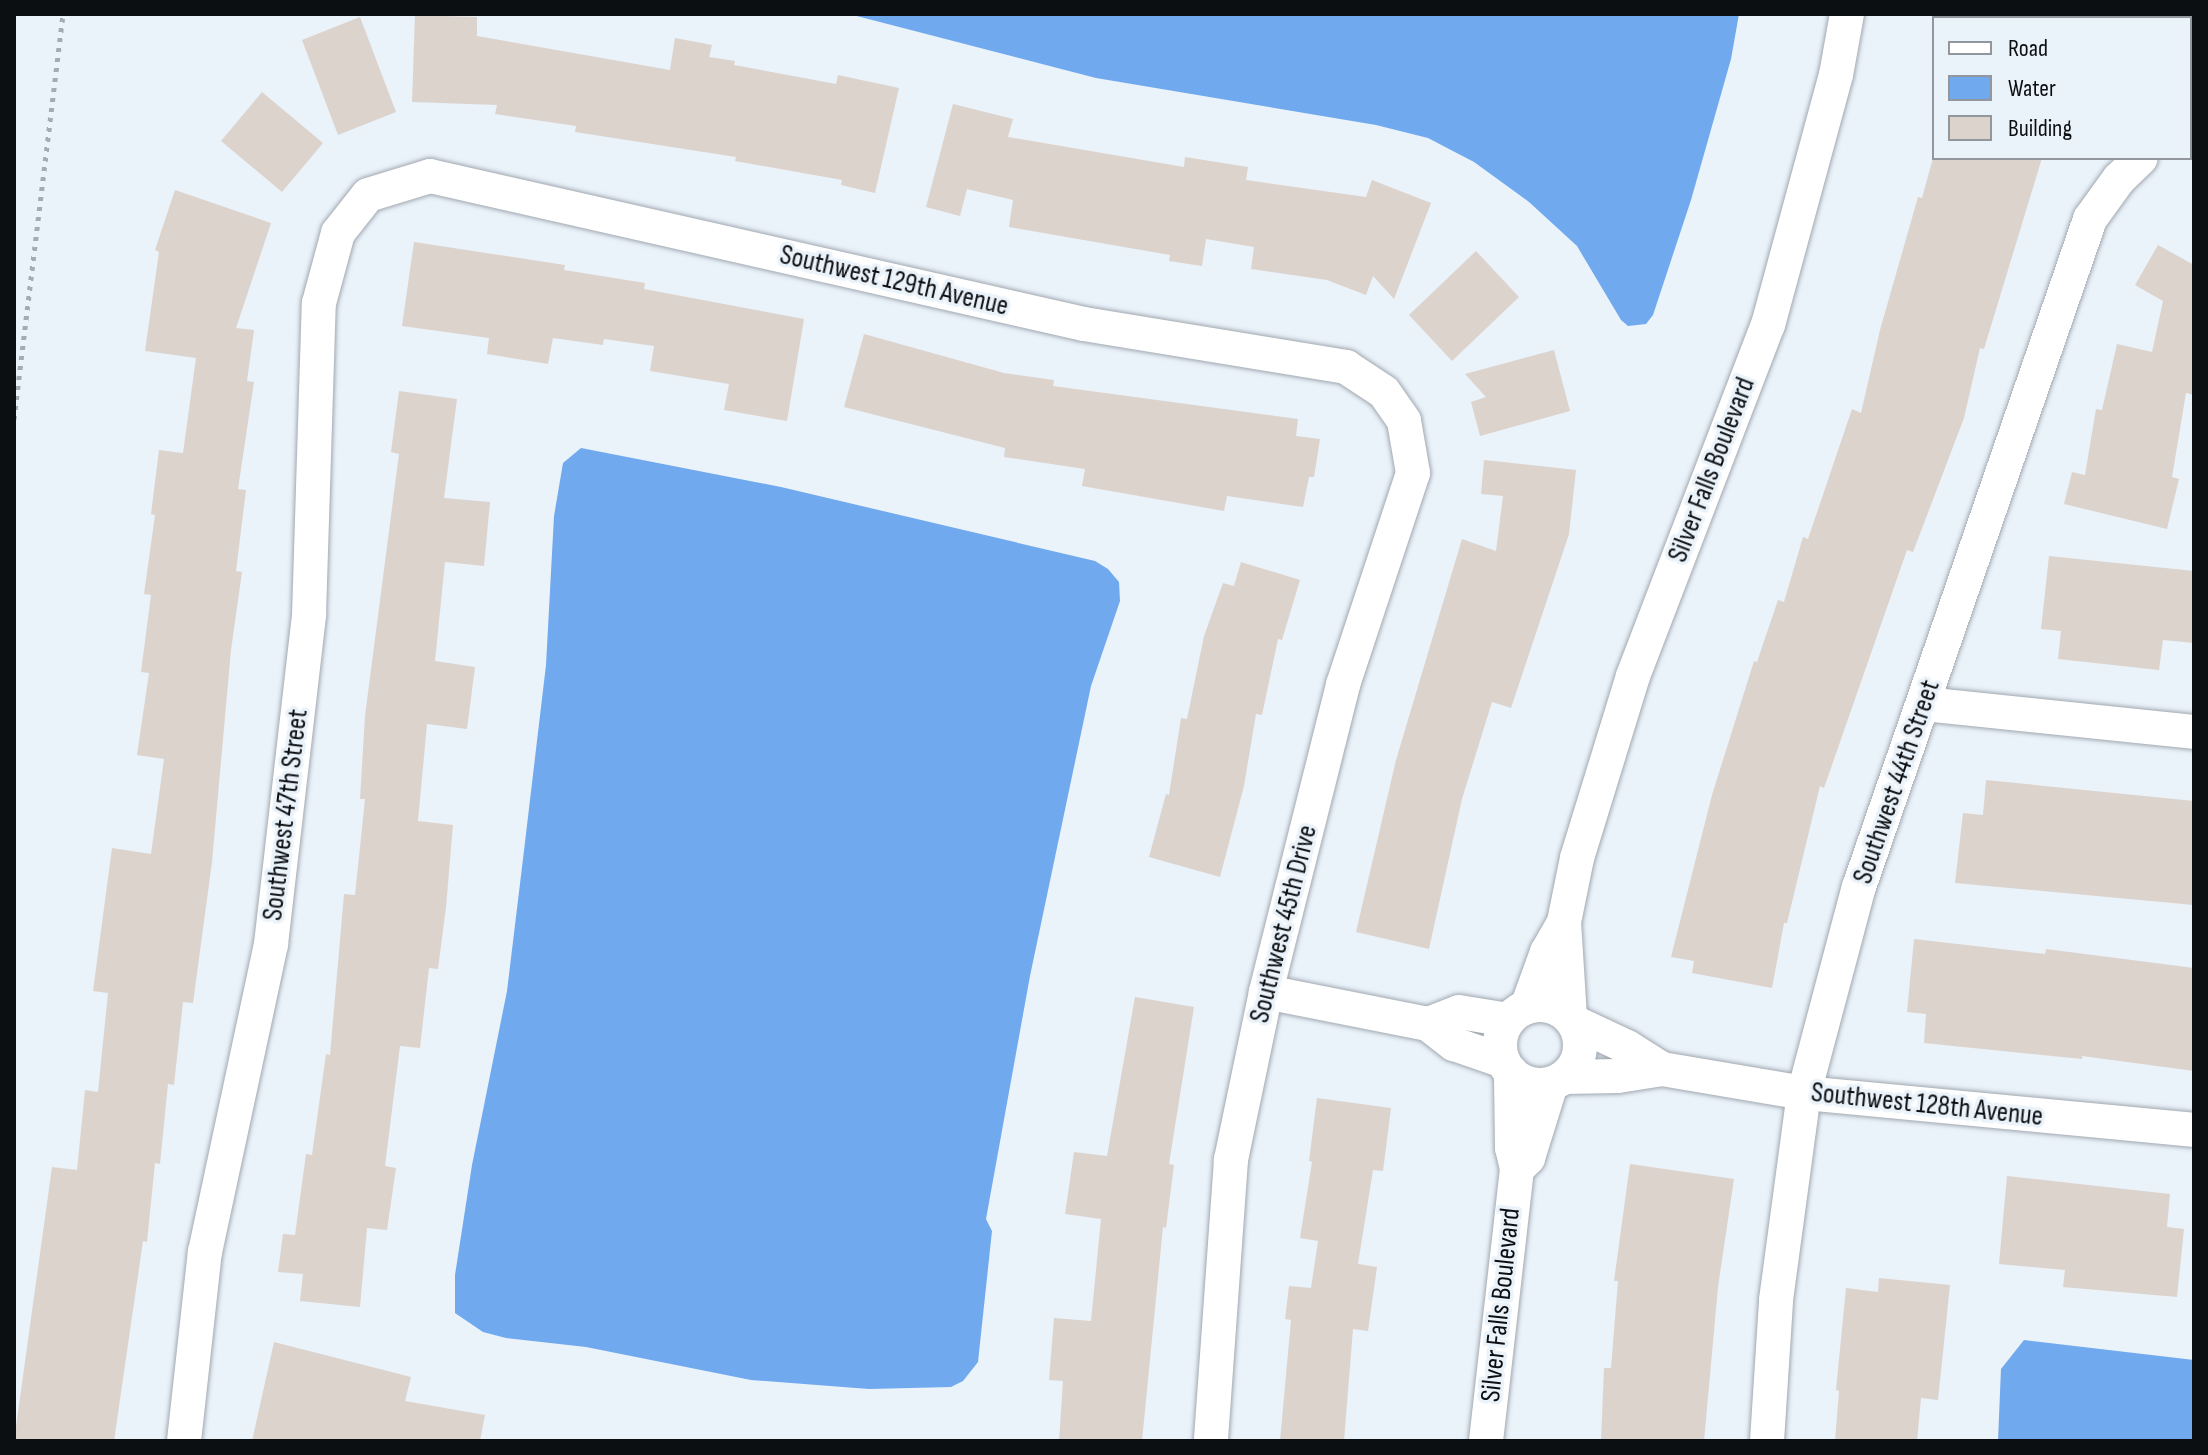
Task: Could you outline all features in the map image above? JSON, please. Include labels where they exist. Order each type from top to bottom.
[{"type":"street","name":"Silver Falls Boulevard","points":[[1572,1020],[1564,922],[1577,858],[1633,676],[1768,325],[1836,75],[1847,14]]},
{"type":"street","name":"Southwest 44th Street","points":[[1767,1441],[1776,1300],[1804,1093],[1859,887],[2090,219],[2119,179],[2139,160]]},
{"type":"street","name":"Southwest 129th Avenue","points":[[368,195],[430,176],[1084,324],[1346,367],[1384,392],[1404,421]]},
{"type":"street","name":"Southwest 47th Street","points":[[184,1441],[205,1252],[271,944],[309,615],[319,303],[338,233],[368,195]]},
{"type":"street","name":"Southwest 45th Drive","points":[[1211,1441],[1231,1160],[1266,992],[1343,685],[1413,473],[1404,421]]},
{"type":"street","points":[[1924,704],[2194,732]]},
{"type":"street","name":"Silver Falls Boulevard","points":[[1518,1013],[1564,922]]},
{"type":"street","points":[[1266,992],[1428,1024],[1454,1044],[1507,1066],[1529,1084],[1558,1080],[1579,1058],[1579,1034],[1572,1020],[1550,1006],[1518,1013],[1459,1012],[1428,1024]]},
{"type":"street","points":[[1507,1066],[1500,1039],[1518,1013]]},
{"type":"street","name":"Southwest 128th Avenue","points":[[1572,1020],[1662,1069]]},
{"type":"street","name":"Silver Falls Boulevard","points":[[1486,1441],[1517,1169],[1512,1148],[1507,1066]]},
{"type":"street","name":"Southwest 128th Avenue","points":[[1558,1080],[1662,1069],[1804,1093],[2194,1130]]},
{"type":"street","name":"Silver Falls Boulevard","points":[[1517,1169],[1528,1158],[1558,1080]]},
{"type":"path","points":[[14,419],[63,14]]},
{"type":"water","points":[[849,14],[1739,14],[1731,59],[1691,200],[1653,315],[1646,324],[1628,326],[1621,320],[1577,246],[1529,202],[1474,162],[1428,138],[1376,125],[1096,78]]},
{"type":"water","points":[[581,448],[781,487],[1095,561],[1108,569],[1119,582],[1120,601],[1091,686],[1030,976],[986,1219],[992,1231],[978,1362],[963,1381],[951,1387],[869,1389],[751,1380],[586,1347],[506,1338],[483,1332],[455,1313],[455,1275],[472,1165],[507,991],[546,665],[554,516],[563,463]]},
{"type":"water","points":[[2024,1340],[2194,1360],[2194,1441],[1998,1441],[2001,1369]]},
{"type":"building","points":[[415,15],[477,17],[477,36],[670,70],[675,38],[712,45],[709,57],[735,61],[734,65],[836,84],[838,75],[899,88],[875,193],[841,185],[842,180],[735,161],[736,157],[575,132],[576,126],[495,114],[497,105],[412,102]]},
{"type":"building","points":[[360,17],[396,112],[338,135],[302,40]]},
{"type":"building","points":[[262,92],[323,143],[282,192],[221,141]]},
{"type":"building","points":[[953,104],[1013,119],[1008,137],[1184,167],[1185,157],[1248,167],[1246,180],[1366,197],[1372,180],[1431,203],[1394,299],[1373,276],[1366,295],[1327,280],[1251,269],[1254,247],[1206,239],[1202,266],[1169,261],[1170,255],[1009,227],[1013,200],[967,189],[960,216],[926,207]]},
{"type":"building","points":[[1932,160],[2041,160],[1984,349],[1980,348],[1964,418],[1913,552],[1907,550],[1824,788],[1820,786],[1787,923],[1784,923],[1772,988],[1692,973],[1694,961],[1671,957],[1712,795],[1754,661],[1757,662],[1778,600],[1784,602],[1803,537],[1808,539],[1852,409],[1861,413],[1880,330],[1918,197],[1922,198]]},
{"type":"building","points":[[175,190],[271,223],[236,328],[254,330],[247,381],[254,382],[238,489],[246,490],[236,571],[242,572],[231,650],[212,862],[193,1003],[183,1002],[174,1085],[168,1084],[160,1164],[155,1163],[147,1242],[143,1241],[114,1441],[14,1441],[52,1167],[77,1170],[85,1090],[98,1092],[108,993],[93,991],[112,848],[151,854],[164,759],[137,755],[149,673],[141,672],[151,595],[144,594],[155,515],[151,514],[159,450],[183,453],[196,358],[145,351],[159,252],[155,250]]},
{"type":"building","points":[[414,242],[565,265],[564,270],[645,283],[644,289],[804,319],[787,421],[724,410],[729,384],[650,371],[654,346],[604,339],[603,345],[553,338],[548,364],[487,354],[489,338],[402,326]]},
{"type":"building","points":[[2158,245],[2194,265],[2194,395],[2186,393],[2172,477],[2179,479],[2167,529],[2064,504],[2072,472],[2085,475],[2096,409],[2102,410],[2117,344],[2152,352],[2163,301],[2135,285]]},
{"type":"building","points":[[1476,251],[1519,297],[1452,361],[1409,315]]},
{"type":"building","points":[[864,334],[1004,373],[1054,380],[1053,386],[1298,419],[1296,436],[1320,439],[1314,477],[1309,477],[1303,507],[1227,496],[1224,511],[1082,486],[1085,469],[1004,457],[1005,448],[844,407]]},
{"type":"building","points":[[1554,350],[1570,411],[1480,436],[1471,402],[1486,397],[1465,374]]},
{"type":"building","points":[[399,391],[457,399],[444,498],[490,502],[484,566],[445,562],[435,661],[475,667],[467,729],[427,724],[418,821],[453,825],[446,907],[438,969],[429,968],[420,1048],[400,1046],[385,1166],[396,1168],[387,1230],[367,1228],[360,1307],[300,1301],[303,1274],[278,1272],[283,1234],[295,1235],[306,1154],[312,1155],[326,1054],[330,1055],[344,894],[355,895],[365,799],[360,799],[365,716],[399,454],[391,452]]},
{"type":"building","points":[[1484,460],[1576,470],[1569,534],[1511,708],[1492,702],[1462,799],[1429,949],[1356,932],[1396,760],[1462,539],[1496,551],[1503,496],[1481,494]]},
{"type":"building","points":[[2049,556],[2194,571],[2194,643],[2163,640],[2159,670],[2058,659],[2061,631],[2041,629]]},
{"type":"building","points":[[1241,562],[1300,580],[1282,640],[1278,639],[1262,715],[1256,714],[1244,786],[1220,877],[1149,857],[1166,794],[1169,795],[1181,718],[1187,719],[1204,636],[1223,583],[1234,586]]},
{"type":"building","points":[[1986,780],[2194,801],[2194,905],[1955,883],[1963,813],[1983,815]]},
{"type":"building","points":[[1914,939],[2045,954],[2046,949],[2194,968],[2194,1071],[2082,1056],[2082,1059],[1924,1043],[1926,1014],[1907,1012]]},
{"type":"building","points":[[1135,997],[1194,1007],[1169,1164],[1174,1165],[1166,1228],[1163,1227],[1142,1441],[1059,1441],[1063,1381],[1049,1380],[1054,1318],[1091,1321],[1101,1219],[1065,1214],[1074,1152],[1107,1156]]},
{"type":"building","points":[[1317,1098],[1391,1108],[1383,1171],[1373,1170],[1358,1264],[1377,1267],[1368,1331],[1353,1329],[1344,1441],[1280,1441],[1291,1320],[1285,1319],[1289,1286],[1311,1288],[1318,1241],[1300,1238],[1312,1162],[1309,1161]]},
{"type":"building","points":[[1630,1164],[1734,1179],[1718,1287],[1704,1441],[1601,1441],[1604,1368],[1611,1368],[1618,1281],[1614,1281]]},
{"type":"building","points":[[2007,1176],[2170,1194],[2167,1227],[2184,1229],[2177,1297],[2063,1287],[2065,1270],[1999,1264]]},
{"type":"building","points":[[1879,1278],[1950,1285],[1938,1400],[1921,1398],[1917,1441],[1835,1441],[1839,1391],[1836,1390],[1846,1288],[1878,1292]]},
{"type":"building","points":[[274,1342],[411,1377],[405,1401],[485,1415],[480,1441],[252,1441]]}]
